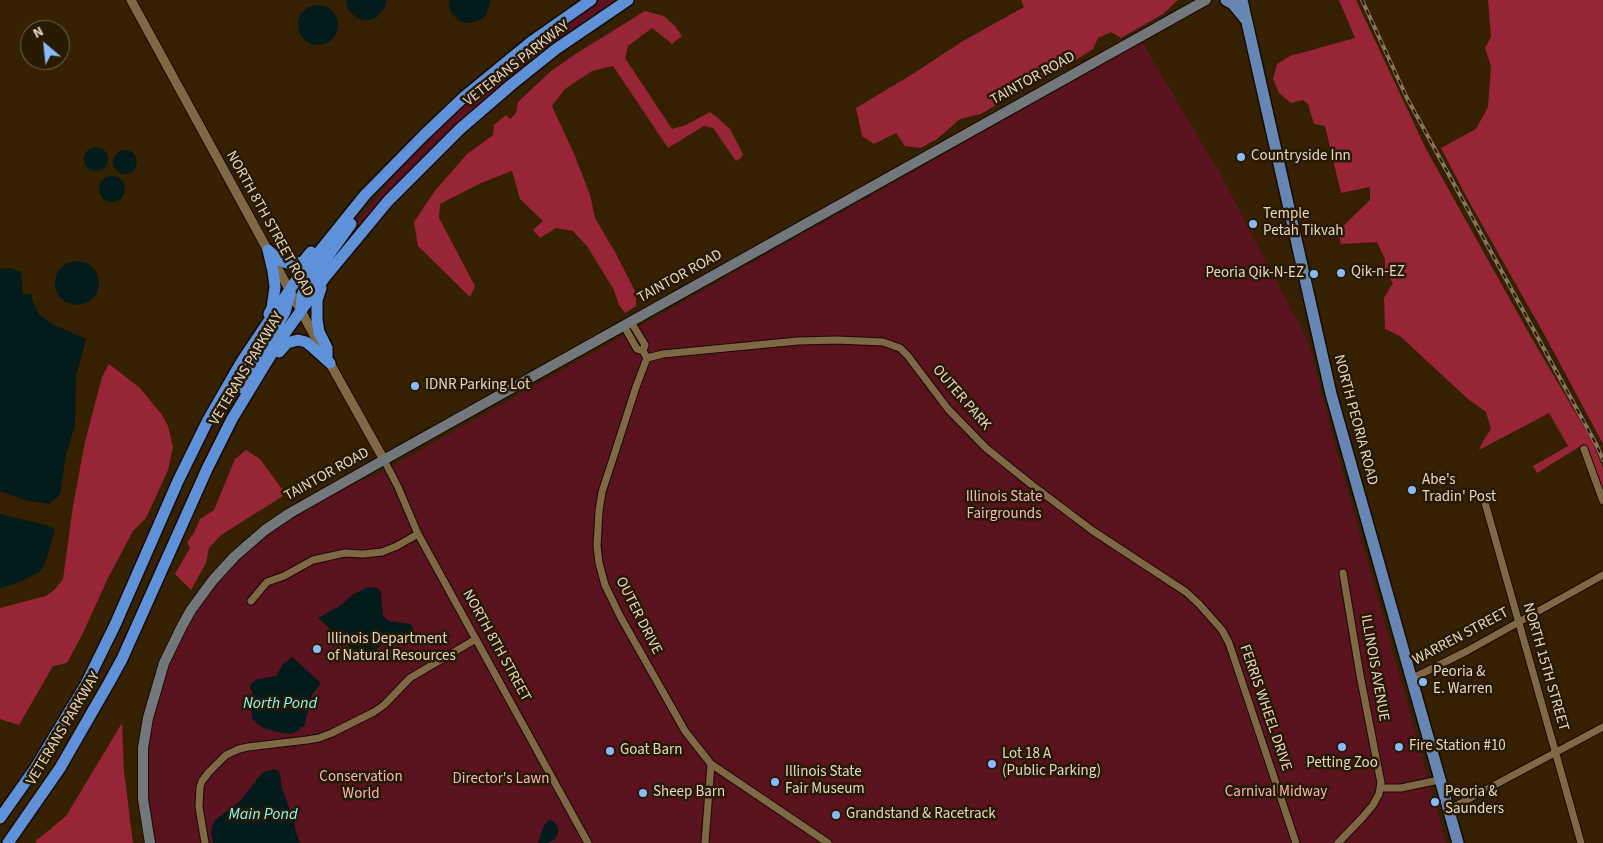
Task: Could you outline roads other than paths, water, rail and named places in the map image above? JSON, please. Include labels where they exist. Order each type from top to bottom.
[{"type":"highway","name":"VETERANS PARKWAY","points":[[0,818],[34,770],[86,684],[112,631],[178,481],[225,389],[258,336],[290,290],[365,196],[424,135],[470,92],[531,42],[590,0]]},
{"type":"highway","name":"VETERANS PARKWAY","points":[[8,843],[60,768],[122,659],[207,469],[232,419],[301,310],[325,277],[388,201],[460,129],[510,85],[541,61],[628,0]]},
{"type":"highway","points":[[301,310],[301,301],[305,288],[333,247],[373,195],[374,186]]},
{"type":"highway","points":[[268,250],[279,260],[286,263],[295,264],[303,262],[351,205],[365,196]]},
{"type":"highway","points":[[258,336],[272,308],[274,292],[273,271],[268,250]]},
{"type":"highway","points":[[325,277],[317,300],[316,313],[319,332],[328,348],[328,360]]},
{"type":"highway","points":[[222,439],[224,426],[232,407],[285,312],[290,300],[290,290]]},
{"type":"highway","points":[[232,419],[246,406],[287,343],[294,340],[306,342],[328,360]]},
{"type":"main road","name":"TAINTOR ROAD","points":[[150,843],[144,810],[142,783],[144,748],[148,718],[164,663],[191,610],[218,574],[235,556],[265,530],[290,513],[384,460],[1206,0]]},
{"type":"main road","points":[[1226,0],[1233,4],[1247,21]]},
{"type":"main road","name":"NORTH PEORIA ROAD","points":[[1242,0],[1331,394],[1458,843]]},
{"type":"street","name":"NORTH 8TH STREET ROAD","points":[[131,0],[384,460]]},
{"type":"street","points":[[628,324],[637,349],[645,354]]},
{"type":"street","name":"OUTER PARK","points":[[645,354],[678,353],[798,341],[837,340],[883,342],[900,348],[948,409],[1000,460],[1093,531],[1186,592],[1208,615]]},
{"type":"street","name":"OUTER DRIVE","points":[[645,354],[602,492],[597,529],[597,546],[599,564],[605,585],[685,732],[711,764],[825,842]]},
{"type":"street","points":[[1584,449],[1603,501]]},
{"type":"street","name":"NORTH 8TH STREET","points":[[384,460],[418,534],[588,843]]},
{"type":"street","name":"NORTH 15TH STREET","points":[[1484,499],[1581,843]]},
{"type":"street","points":[[251,601],[267,582],[284,576],[313,560],[345,553],[364,554],[382,552],[418,534]]},
{"type":"street","name":"ILLINOIS AVENUE","points":[[1343,573],[1380,788]]},
{"type":"street","name":"WARREN STREET","points":[[1411,679],[1467,651],[1603,575]]},
{"type":"street","name":"FERRIS WHEEL DRIVE","points":[[1208,615],[1222,630],[1229,643],[1296,843]]},
{"type":"street","points":[[205,843],[199,807],[200,787],[209,772],[226,755],[239,748],[307,740],[332,733],[374,712],[384,705],[410,678],[476,639]]},
{"type":"street","points":[[1448,810],[1603,727]]},
{"type":"street","points":[[705,843],[711,764]]},
{"type":"street","points":[[1338,843],[1368,811],[1379,794],[1380,788],[1405,788],[1439,780]]},
{"type":"water","points":[[346,0],[386,1],[385,7],[377,17],[371,20],[364,20],[352,14],[348,9]]},
{"type":"water","points":[[449,0],[490,0],[490,3],[486,15],[474,22],[467,23],[460,21],[454,16],[450,10]]},
{"type":"water","points":[[318,5],[332,11],[338,25],[332,39],[318,45],[304,39],[298,25],[304,11]]},
{"type":"water","points":[[96,147],[105,150],[108,159],[105,168],[96,171],[87,168],[84,159],[87,150]]},
{"type":"water","points":[[125,150],[134,153],[137,162],[134,171],[125,174],[116,171],[113,162],[116,153]]},
{"type":"water","points":[[112,176],[121,180],[125,189],[121,198],[112,202],[103,198],[99,189],[103,180]]},
{"type":"water","points":[[77,261],[89,265],[95,271],[99,283],[95,295],[89,301],[77,305],[65,301],[59,295],[55,283],[59,271],[65,265]]},
{"type":"water","points":[[10,268],[21,272],[23,294],[31,294],[39,314],[52,324],[86,339],[76,376],[75,425],[66,455],[60,495],[49,504],[25,500],[0,491],[0,269]]},
{"type":"water","points":[[0,514],[50,526],[55,530],[45,564],[40,572],[15,584],[0,588]]},
{"type":"water","points":[[368,587],[378,588],[381,592],[383,616],[389,621],[411,624],[413,627],[412,632],[387,642],[375,650],[365,661],[318,618],[341,605],[352,595]]},
{"type":"water","name":"North Pond","points":[[292,657],[321,683],[312,695],[304,727],[302,726],[291,734],[263,728],[252,719],[247,698],[253,693],[250,688],[251,684],[257,679],[276,676],[283,664]]},
{"type":"water","name":"Main Pond","points":[[275,769],[280,773],[282,788],[300,843],[213,843],[211,829],[215,820],[239,802],[263,772]]},
{"type":"water","points":[[549,820],[554,821],[558,827],[558,834],[554,840],[548,843],[538,843],[544,825]]},
{"type":"railway","points":[[1362,0],[1407,98],[1603,460]]},
{"type":"place","name":"Countryside Inn","points":[[1241,157]]},
{"type":"place","name":"Temple Petah Tikvah","points":[[1253,224]]},
{"type":"place","name":"Qik-n-EZ","points":[[1341,273]]},
{"type":"place","name":"Peoria Qik-N-EZ","points":[[1314,274]]},
{"type":"place","name":"IDNR Parking Lot","points":[[415,386]]},
{"type":"place","name":"Abe's Tradin' Post","points":[[1412,490]]},
{"type":"place","name":"Illinois Department of Natural Resources","points":[[317,649]]},
{"type":"place","name":"Peoria & E. Warren","points":[[1423,682]]},
{"type":"place","name":"Petting Zoo","points":[[1342,747]]},
{"type":"place","name":"Fire Station #10","points":[[1399,747]]},
{"type":"place","name":"Goat Barn","points":[[610,751]]},
{"type":"place","name":"Lot 18 A (Public Parking)","points":[[992,764]]},
{"type":"place","name":"Illinois State Fair Museum","points":[[775,782]]},
{"type":"place","name":"Sheep Barn","points":[[643,793]]},
{"type":"place","name":"Peoria & Saunders","points":[[1435,802]]},
{"type":"place","name":"Grandstand & Racetrack","points":[[836,815]]},
{"type":"park label","name":"Illinois State Fairgrounds","points":[[1004,506]]},
{"type":"park label","name":"Director's Lawn","points":[[501,780]]},
{"type":"park label","name":"Conservation World","points":[[361,786]]},
{"type":"park label","name":"Carnival Midway","points":[[1276,793]]}]
